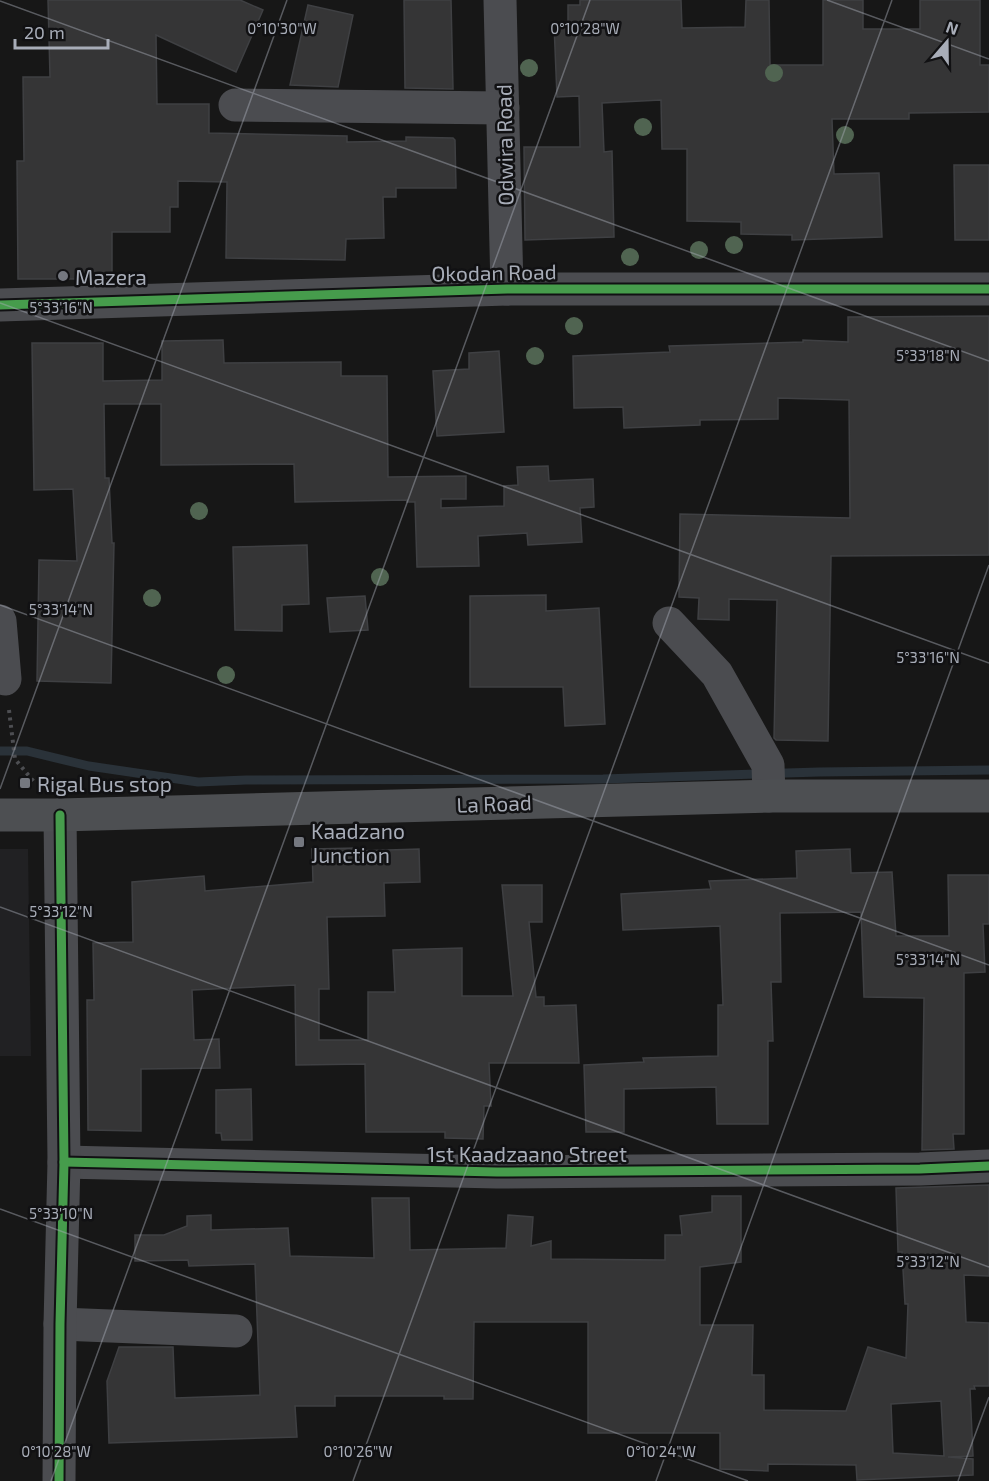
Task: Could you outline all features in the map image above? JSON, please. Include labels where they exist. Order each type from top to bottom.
[{"type":"main road","name":"La Road","points":[[0,815],[60,815],[768,779],[989,796]]},
{"type":"street","name":"Odwira Road","points":[[500,0],[507,289]]},
{"type":"street","points":[[235,105],[503,108]]},
{"type":"street","name":"Okodan Road","points":[[0,304],[507,289],[989,289]]},
{"type":"street","points":[[0,621],[3,670]]},
{"type":"street","points":[[669,623],[717,674],[768,779]]},
{"type":"street","points":[[59,1481],[64,1162],[60,815]]},
{"type":"street","name":"1st Kaadzaano Street","points":[[64,1162],[497,1172],[909,1169],[989,1166]]},
{"type":"street","points":[[60,1324],[236,1331]]},
{"type":"path","points":[[13,742],[15,759]]},
{"type":"shaded area","points":[[0,849],[28,849],[31,1056],[0,1056]]},
{"type":"building","points":[[48,0],[240,0],[263,10],[236,72],[156,35],[157,104],[209,104],[209,133],[347,136],[347,142],[406,141],[406,137],[453,138],[455,140],[456,188],[396,188],[396,197],[383,197],[384,238],[346,239],[345,260],[226,258],[227,182],[178,181],[178,207],[170,207],[170,232],[112,232],[112,279],[18,279],[17,161],[24,161],[23,77],[50,77]]},
{"type":"building","points":[[404,0],[451,0],[453,89],[405,88]]},
{"type":"building","points":[[580,0],[681,0],[682,28],[745,27],[746,0],[769,0],[770,65],[823,65],[823,0],[863,0],[863,29],[920,29],[920,0],[980,0],[980,65],[989,65],[989,112],[909,113],[909,119],[832,119],[834,174],[879,173],[882,237],[792,240],[792,235],[741,234],[741,222],[687,221],[687,149],[662,149],[661,100],[602,103],[604,152],[612,151],[614,237],[525,240],[524,147],[580,147],[579,96],[557,97],[554,24],[568,24],[568,5],[580,5]]},
{"type":"building","points":[[308,5],[353,15],[338,87],[290,85]]},
{"type":"building","points":[[954,165],[989,165],[989,240],[955,240]]},
{"type":"building","points":[[989,316],[989,555],[831,556],[828,741],[776,740],[774,738],[777,600],[729,599],[729,620],[698,619],[699,598],[679,597],[680,514],[850,518],[849,400],[778,398],[778,419],[700,420],[700,425],[624,428],[623,407],[574,408],[573,356],[670,352],[669,346],[803,342],[803,340],[848,342],[848,317]]},
{"type":"building","points":[[223,340],[224,363],[341,362],[341,376],[387,376],[388,477],[466,476],[466,499],[441,499],[441,508],[504,506],[504,486],[518,485],[517,467],[548,466],[549,481],[593,479],[594,507],[580,508],[582,542],[528,545],[527,533],[478,536],[479,566],[417,567],[415,502],[407,502],[407,500],[295,502],[294,464],[161,465],[161,404],[104,404],[105,478],[109,478],[112,543],[114,543],[111,683],[37,681],[39,560],[77,561],[73,489],[34,490],[32,343],[103,343],[103,381],[162,380],[162,341]]},
{"type":"building","points":[[499,351],[504,432],[437,436],[433,371],[469,369],[469,353]]},
{"type":"building","points":[[307,545],[309,604],[282,605],[282,631],[235,630],[233,547]]},
{"type":"building","points":[[546,595],[546,611],[599,608],[605,724],[565,726],[563,687],[470,687],[470,596]]},
{"type":"building","points":[[365,596],[368,630],[330,632],[327,598]]},
{"type":"building","points":[[356,848],[356,851],[419,849],[420,882],[384,883],[385,916],[327,917],[329,989],[319,989],[319,1040],[368,1040],[368,992],[395,992],[393,950],[462,948],[462,996],[513,996],[502,885],[542,885],[542,922],[529,922],[536,997],[544,997],[544,1006],[576,1005],[579,1063],[489,1063],[491,1106],[484,1106],[483,1139],[445,1138],[445,1132],[366,1132],[365,1064],[296,1065],[295,985],[192,990],[194,1040],[219,1039],[220,1068],[141,1069],[141,1131],[88,1130],[87,1000],[94,1000],[93,943],[133,942],[132,882],[204,876],[205,891],[313,882],[312,849]]},
{"type":"building","points":[[850,849],[851,873],[892,872],[896,936],[949,936],[948,875],[989,875],[989,924],[983,924],[985,972],[964,973],[964,1134],[953,1134],[954,1149],[922,1150],[924,998],[864,997],[861,912],[780,913],[781,982],[771,982],[773,1041],[768,1041],[768,1124],[717,1124],[716,1087],[624,1089],[624,1132],[586,1132],[584,1065],[644,1062],[643,1058],[718,1056],[718,1005],[723,1005],[720,926],[623,930],[621,894],[711,889],[709,881],[797,878],[796,851]]},
{"type":"building","points":[[251,1089],[252,1140],[222,1140],[221,1133],[216,1133],[216,1090]]},
{"type":"building","points":[[989,1185],[989,1276],[964,1275],[966,1322],[989,1323],[989,1386],[974,1386],[975,1389],[970,1389],[973,1456],[948,1457],[973,1459],[973,1475],[857,1480],[856,1465],[768,1464],[768,1471],[720,1469],[720,1433],[588,1433],[588,1322],[474,1322],[473,1399],[444,1399],[444,1396],[335,1396],[335,1406],[295,1406],[297,1437],[109,1443],[107,1381],[119,1347],[173,1347],[175,1398],[260,1395],[255,1264],[189,1266],[188,1260],[135,1261],[135,1235],[164,1235],[187,1226],[187,1216],[211,1215],[211,1230],[288,1228],[290,1256],[374,1258],[372,1198],[409,1198],[410,1250],[506,1248],[508,1215],[533,1217],[531,1246],[551,1241],[551,1259],[665,1260],[665,1235],[682,1235],[680,1216],[712,1212],[712,1196],[741,1196],[741,1262],[700,1267],[700,1325],[753,1325],[752,1375],[764,1375],[764,1410],[846,1411],[868,1347],[906,1358],[908,1304],[905,1304],[902,1252],[898,1252],[896,1188]],"holes":[[[941,1401],[944,1456],[893,1453],[891,1404]]]},
{"type":"waterway","points":[[0,751],[27,751],[89,766],[198,782],[603,779],[819,772],[989,770]]},
{"type":"cycle path","points":[[0,305],[507,289],[989,289]]},
{"type":"cycle path","points":[[59,1481],[64,1162],[60,815]]},
{"type":"cycle path","points":[[64,1162],[497,1172],[920,1169],[989,1166]]},
{"type":"place","name":"Mazera","points":[[63,276]]},
{"type":"place","name":"Rigal Bus stop","points":[[25,783]]},
{"type":"place","name":"Kaadzano Junction","points":[[299,842]]}]
